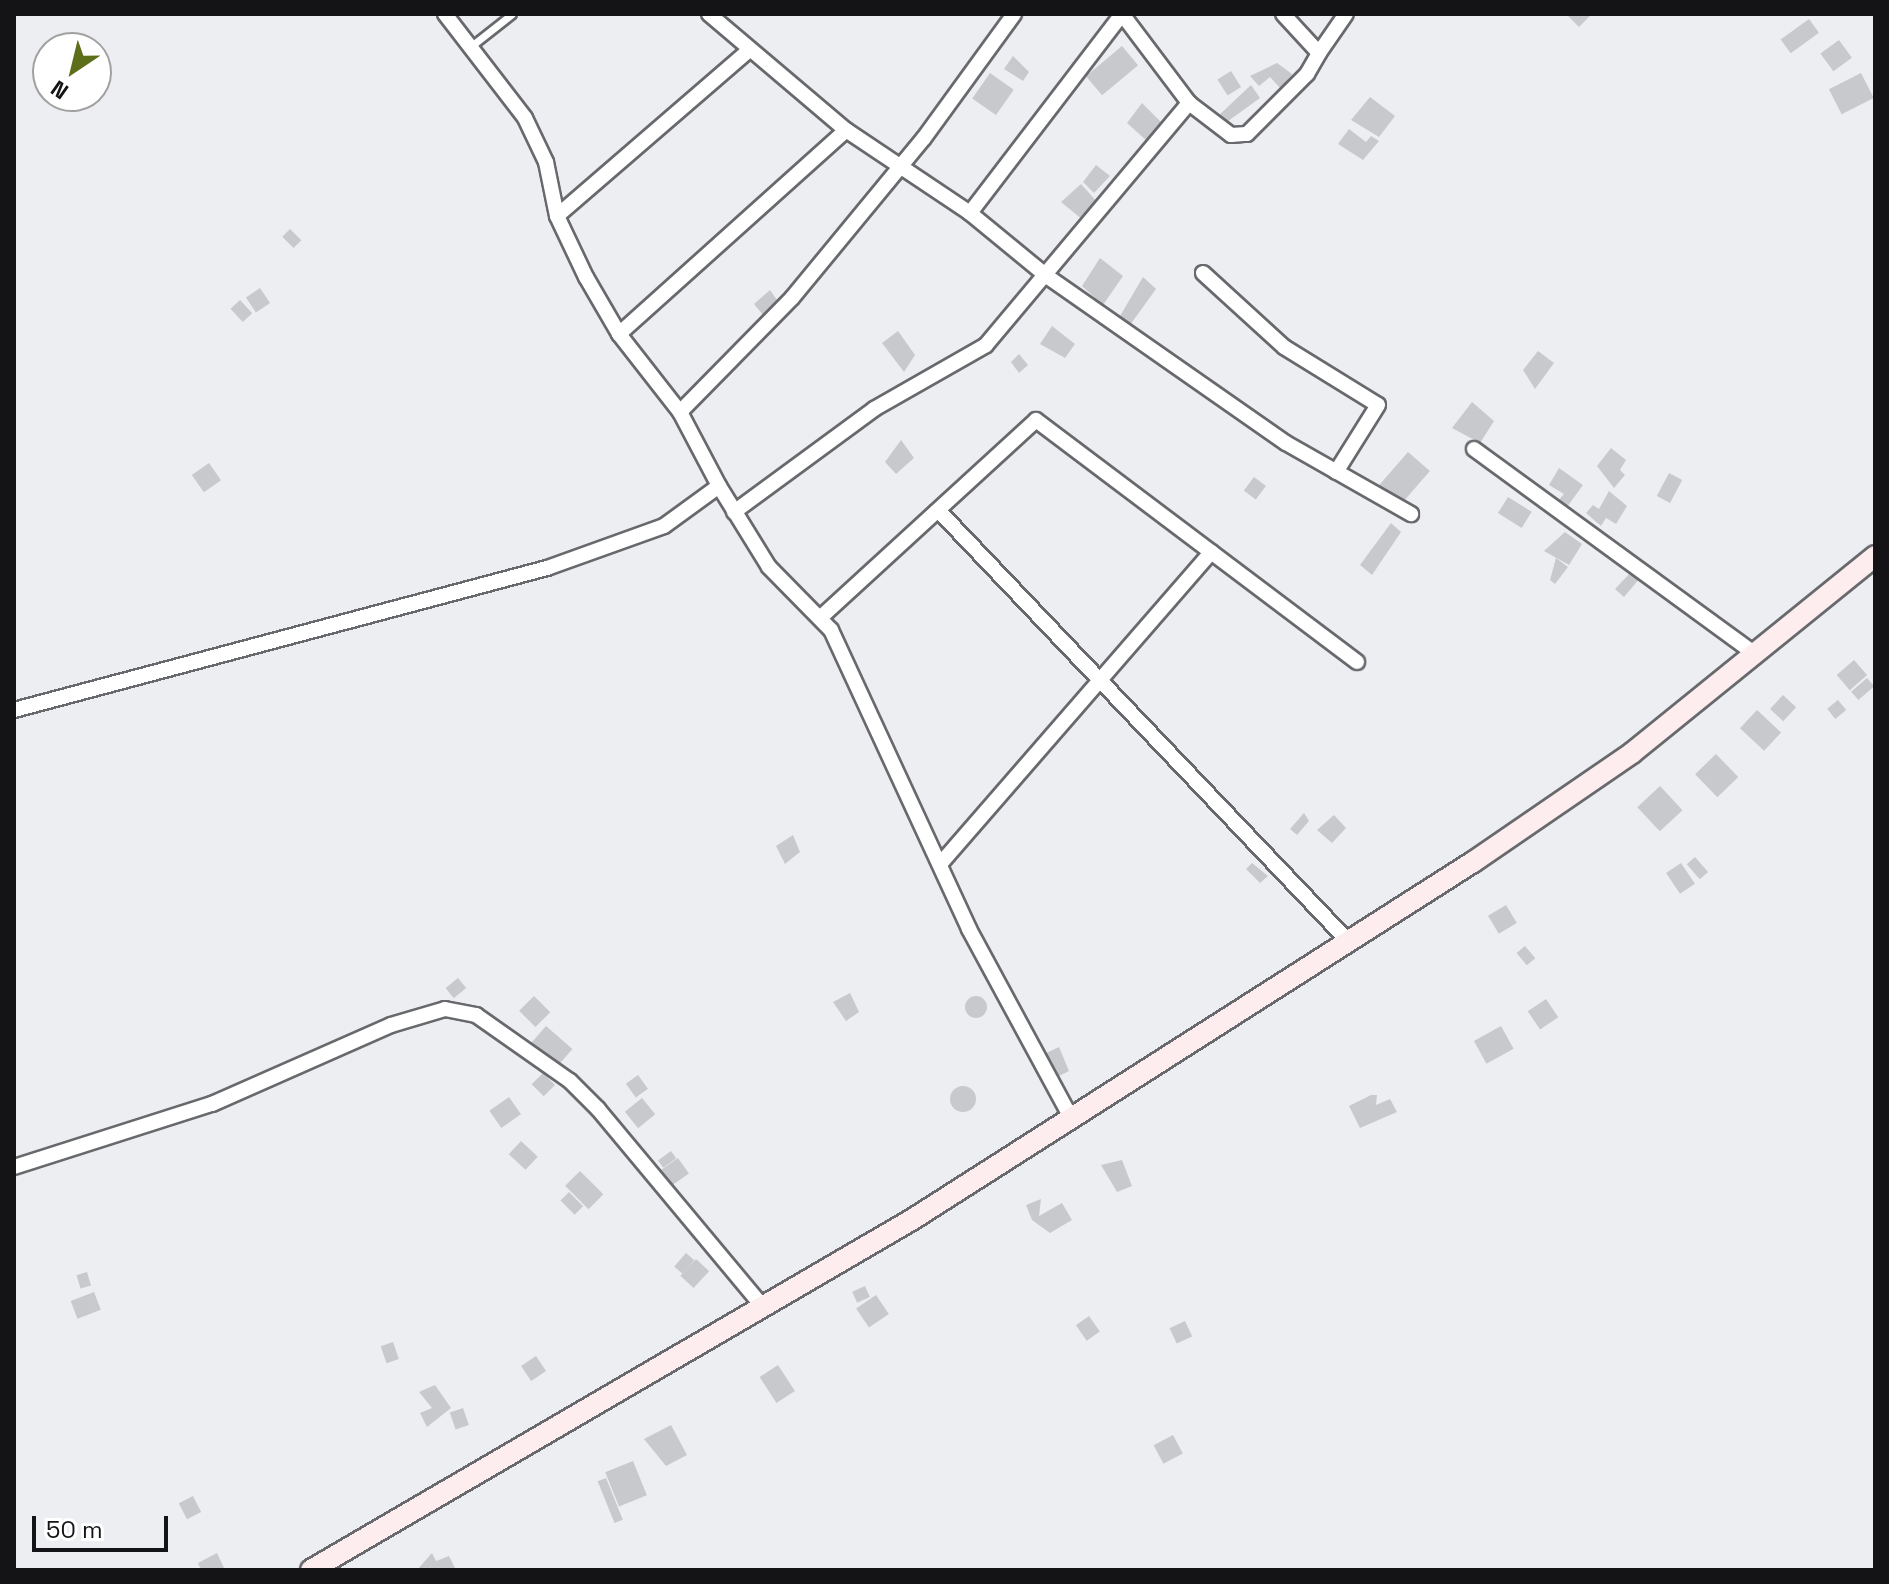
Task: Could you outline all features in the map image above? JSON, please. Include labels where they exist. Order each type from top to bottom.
[{"type":"street","points":[[445,14],[525,118],[546,162],[557,216],[619,334],[680,412],[719,486],[769,567],[831,630],[941,863],[1071,1118]]},
{"type":"street","points":[[709,14],[846,130],[970,213],[1048,277],[1336,472],[1411,514]]},
{"type":"street","points":[[680,412],[792,298],[900,165],[1014,14]]},
{"type":"street","points":[[970,213],[1122,14],[1189,103],[1221,130],[1247,134],[1307,74],[1346,14]]},
{"type":"street","points":[[1283,14],[1319,53]]},
{"type":"street","points":[[557,216],[749,50]]},
{"type":"street","points":[[734,512],[874,409],[986,345],[1048,277],[1189,103]]},
{"type":"street","points":[[619,334],[846,130]]},
{"type":"street","points":[[1203,273],[1284,347],[1378,405],[1336,472]]},
{"type":"street","points":[[820,618],[1036,420],[1357,662]]},
{"type":"street","points":[[1474,449],[1754,653]]},
{"type":"street","points":[[14,710],[547,568],[664,526],[719,486]]},
{"type":"street","points":[[938,510],[1349,942]]},
{"type":"street","points":[[941,863],[1211,552]]},
{"type":"street","points":[[311,1570],[763,1307],[1071,1118],[1349,942],[1632,753],[1875,556]]},
{"type":"street","points":[[14,1167],[212,1104],[391,1025],[445,1009],[476,1015],[570,1081],[598,1109],[763,1307]]},
{"type":"lane","points":[[470,47],[512,14]]},
{"type":"building","points":[[1566,14],[1592,14],[1579,27]]},
{"type":"building","points":[[1809,19],[1819,33],[1791,53],[1781,40]]},
{"type":"building","points":[[1839,40],[1852,58],[1833,71],[1820,54]]},
{"type":"building","points":[[1122,46],[1138,65],[1102,95],[1086,76]]},
{"type":"building","points":[[1013,56],[1029,72],[1023,81],[1004,69]]},
{"type":"building","points":[[1277,63],[1292,74],[1281,89],[1270,77],[1259,86],[1250,76]]},
{"type":"building","points":[[1231,71],[1241,87],[1227,96],[1217,79]]},
{"type":"building","points":[[990,73],[1014,90],[996,115],[972,98]]},
{"type":"building","points":[[1861,73],[1874,98],[1842,114],[1829,89]]},
{"type":"building","points":[[1251,85],[1260,98],[1224,124],[1216,118]]},
{"type":"building","points":[[1370,97],[1395,116],[1379,137],[1351,120]]},
{"type":"building","points":[[1142,103],[1164,125],[1148,142],[1127,123]]},
{"type":"building","points":[[1349,129],[1366,142],[1371,136],[1379,141],[1363,160],[1338,144]]},
{"type":"building","points":[[1096,165],[1110,176],[1094,193],[1083,182]]},
{"type":"building","points":[[1081,184],[1099,204],[1083,220],[1061,202]]},
{"type":"building","points":[[290,229],[301,240],[294,248],[282,237]]},
{"type":"building","points":[[1100,258],[1123,276],[1103,305],[1082,286]]},
{"type":"building","points":[[1143,277],[1156,289],[1130,325],[1120,316]]},
{"type":"building","points":[[260,288],[270,303],[256,312],[246,298]]},
{"type":"building","points":[[770,290],[777,300],[763,315],[754,304]]},
{"type":"building","points":[[240,300],[252,313],[243,322],[230,309]]},
{"type":"building","points":[[1052,326],[1075,344],[1065,358],[1040,344]]},
{"type":"building","points":[[898,331],[915,355],[904,372],[882,343]]},
{"type":"building","points":[[1538,351],[1554,363],[1535,389],[1523,370]]},
{"type":"building","points":[[1019,354],[1028,365],[1019,373],[1011,362]]},
{"type":"building","points":[[1472,402],[1494,421],[1480,443],[1452,428]]},
{"type":"building","points":[[901,440],[914,458],[896,474],[885,462]]},
{"type":"building","points":[[1611,448],[1626,460],[1620,470],[1625,475],[1614,488],[1597,466]]},
{"type":"building","points":[[1408,452],[1430,471],[1395,511],[1373,492]]},
{"type":"building","points":[[209,463],[221,480],[204,492],[192,475]]},
{"type":"building","points":[[1559,468],[1583,485],[1567,507],[1558,501],[1564,494],[1549,485]]},
{"type":"building","points":[[1669,473],[1682,480],[1670,503],[1657,496]]},
{"type":"building","points":[[1254,477],[1266,486],[1256,500],[1244,491]]},
{"type":"building","points":[[1609,491],[1627,506],[1616,524],[1606,518],[1601,526],[1586,513],[1593,505],[1599,509]]},
{"type":"building","points":[[1508,497],[1532,512],[1522,528],[1498,513]]},
{"type":"building","points":[[1391,523],[1401,532],[1372,575],[1360,565]]},
{"type":"building","points":[[1565,532],[1582,544],[1569,565],[1544,551]]},
{"type":"building","points":[[1556,558],[1568,567],[1555,584],[1550,580]]},
{"type":"building","points":[[1633,570],[1640,578],[1624,597],[1615,589]]},
{"type":"building","points":[[1854,660],[1867,675],[1850,690],[1837,675]]},
{"type":"building","points":[[1867,678],[1874,686],[1858,700],[1851,692]]},
{"type":"building","points":[[1783,695],[1796,707],[1783,721],[1770,709]]},
{"type":"building","points":[[1838,700],[1846,710],[1835,719],[1827,709]]},
{"type":"building","points":[[1757,710],[1781,733],[1764,751],[1740,728]]},
{"type":"building","points":[[1716,754],[1738,777],[1717,797],[1695,774]]},
{"type":"building","points":[[1660,786],[1683,810],[1660,831],[1637,807]]},
{"type":"building","points":[[1304,813],[1309,821],[1297,835],[1290,829]]},
{"type":"building","points":[[1334,815],[1346,828],[1332,843],[1317,830]]},
{"type":"building","points":[[793,835],[800,852],[785,864],[776,846]]},
{"type":"building","points":[[1695,857],[1708,872],[1700,879],[1687,864]]},
{"type":"building","points":[[1252,863],[1268,876],[1260,883],[1246,869]]},
{"type":"building","points":[[1681,863],[1695,884],[1680,894],[1666,873]]},
{"type":"building","points":[[1506,905],[1517,923],[1499,934],[1488,916]]},
{"type":"building","points":[[1525,946],[1535,958],[1527,965],[1517,953]]},
{"type":"building","points":[[458,978],[466,988],[454,998],[446,988]]},
{"type":"building","points":[[850,993],[859,1012],[846,1021],[833,1002]]},
{"type":"building","points":[[534,996],[550,1012],[535,1027],[519,1011]]},
{"type":"building","points":[[976,996],[984,999],[987,1007],[984,1015],[976,1018],[968,1015],[965,1007],[968,999]]},
{"type":"building","points":[[1546,999],[1558,1017],[1540,1030],[1528,1011]]},
{"type":"building","points":[[546,1026],[572,1049],[557,1066],[531,1043]]},
{"type":"building","points":[[1501,1026],[1514,1049],[1486,1064],[1474,1041]]},
{"type":"building","points":[[1059,1047],[1069,1071],[1055,1078],[1038,1057]]},
{"type":"building","points":[[543,1073],[555,1085],[544,1096],[532,1084]]},
{"type":"building","points":[[638,1075],[648,1089],[636,1098],[626,1084]]},
{"type":"building","points":[[963,1086],[972,1090],[976,1099],[972,1108],[963,1112],[954,1108],[950,1099],[954,1090]]},
{"type":"building","points":[[1377,1095],[1376,1105],[1390,1099],[1397,1112],[1360,1128],[1349,1106]]},
{"type":"building","points":[[509,1097],[521,1114],[501,1128],[489,1111]]},
{"type":"building","points":[[642,1098],[655,1114],[638,1128],[625,1112]]},
{"type":"building","points":[[521,1141],[538,1157],[526,1170],[509,1154]]},
{"type":"building","points":[[671,1151],[676,1158],[663,1168],[658,1160]]},
{"type":"building","points":[[678,1158],[689,1174],[669,1187],[658,1172]]},
{"type":"building","points":[[1122,1160],[1132,1186],[1117,1192],[1101,1165]]},
{"type":"building","points":[[580,1171],[603,1194],[588,1209],[565,1186]]},
{"type":"building","points":[[569,1192],[583,1206],[575,1215],[561,1200]]},
{"type":"building","points":[[1041,1199],[1039,1216],[1062,1203],[1072,1220],[1050,1233],[1032,1220],[1026,1205]]},
{"type":"building","points":[[686,1253],[694,1260],[682,1274],[674,1267]]},
{"type":"building","points":[[696,1259],[709,1271],[693,1288],[680,1276]]},
{"type":"building","points":[[87,1272],[91,1285],[81,1289],[76,1275]]},
{"type":"building","points":[[865,1286],[870,1297],[857,1303],[852,1292]]},
{"type":"building","points":[[94,1292],[101,1310],[77,1319],[71,1301]]},
{"type":"building","points":[[876,1295],[889,1314],[869,1327],[856,1308]]},
{"type":"building","points":[[1089,1316],[1100,1332],[1087,1341],[1076,1325]]},
{"type":"building","points":[[1185,1321],[1192,1336],[1177,1344],[1170,1328]]},
{"type":"building","points":[[393,1342],[399,1359],[387,1363],[381,1346]]},
{"type":"building","points":[[536,1356],[546,1371],[531,1381],[521,1366]]},
{"type":"building","points":[[778,1365],[795,1391],[776,1403],[760,1377]]},
{"type":"building","points":[[435,1385],[451,1408],[427,1427],[420,1413],[432,1408],[419,1392]]},
{"type":"building","points":[[463,1408],[469,1425],[456,1430],[450,1413]]},
{"type":"building","points":[[671,1425],[687,1455],[666,1466],[644,1439]]},
{"type":"building","points":[[1173,1435],[1183,1454],[1163,1464],[1154,1445]]},
{"type":"building","points":[[633,1461],[647,1495],[619,1507],[605,1472]]},
{"type":"building","points":[[606,1478],[623,1520],[615,1523],[598,1481]]},
{"type":"building","points":[[193,1496],[201,1512],[187,1519],[179,1503]]},
{"type":"building","points":[[217,1553],[225,1570],[201,1570],[198,1563]]},
{"type":"building","points":[[432,1553],[436,1561],[449,1556],[456,1570],[417,1570]]}]
